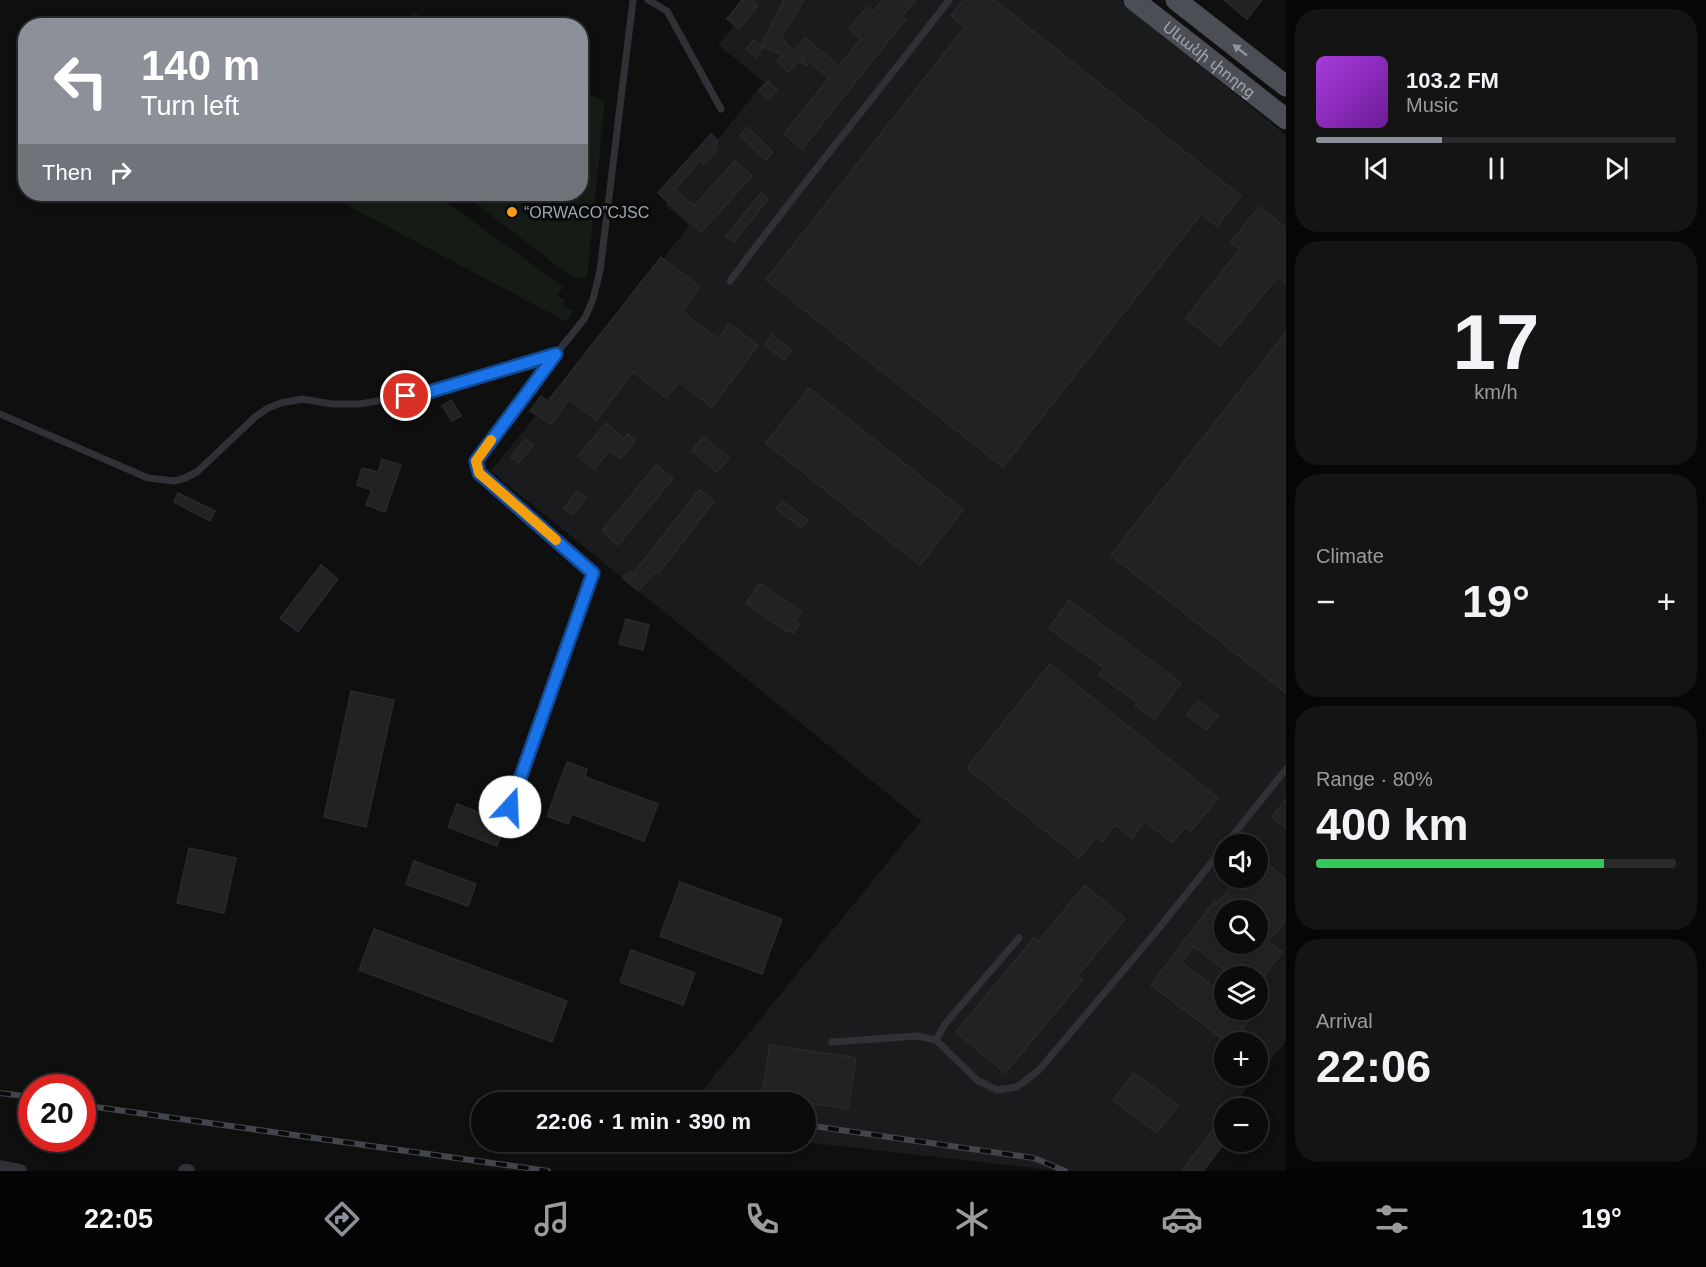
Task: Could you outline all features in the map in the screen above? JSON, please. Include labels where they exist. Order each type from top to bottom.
[{"type":"main road","name":"Սևանի փողոց","points":[[1134,0],[1286,119]]},
{"type":"main road","name":"Սևանի փողոց","points":[[1176,0],[1286,86]]},
{"type":"street","points":[[0,1167],[20,1171]]},
{"type":"lane","points":[[510,807],[593,573],[479,473],[476,461],[585,318],[593,299],[600,271],[633,0]]},
{"type":"lane","points":[[648,0],[667,11],[721,109]]},
{"type":"lane","points":[[730,281],[788,203],[949,0]]},
{"type":"lane","points":[[0,414],[148,478],[174,481],[197,472],[255,417],[281,403],[302,399],[332,404],[360,404],[429,392],[556,354]]},
{"type":"lane","points":[[1235,834],[1286,769]]},
{"type":"lane","points":[[832,1042],[918,1036],[936,1040],[978,1081],[997,1090],[1017,1087],[1039,1070],[1214,860]]},
{"type":"lane","points":[[936,1040],[945,1024],[1019,938]]},
{"type":"shaded area","points":[[754,0],[1120,0],[1286,135],[1286,1041],[1268,1063],[1268,1032],[1214,1032],[1214,1086],[1249,1086],[1239,1098],[1214,1098],[1214,1130],[1181,1171],[1059,1171],[816,1143],[816,1092],[701,1092],[921,821],[491,471],[689,226],[665,205],[764,82],[718,45]]},
{"type":"shaded area","points":[[412,13],[430,18],[410,18]]},
{"type":"shaded area","points":[[588,93],[605,102],[587,277],[574,279],[474,202],[588,201]]},
{"type":"shaded area","points":[[339,201],[446,201],[563,287],[557,296],[565,300],[562,305],[574,311],[567,322]]},
{"type":"building","points":[[742,0],[752,0],[758,5],[739,29],[727,19]]},
{"type":"building","points":[[784,0],[804,0],[781,38],[794,51],[805,38],[839,66],[861,39],[849,29],[867,7],[873,12],[882,0],[916,0],[902,16],[906,19],[802,149],[784,134],[829,78],[803,56],[808,66],[798,61],[789,72],[777,61],[783,55],[761,46]]},
{"type":"building","points":[[964,0],[994,0],[1241,196],[1217,226],[1201,214],[1003,467],[766,280],[965,27],[951,16]]},
{"type":"building","points":[[1224,0],[1262,0],[1247,19]]},
{"type":"building","points":[[754,40],[763,48],[756,57],[746,49]]},
{"type":"building","points":[[768,81],[777,90],[768,98],[759,90]]},
{"type":"building","points":[[747,127],[773,152],[766,160],[740,135]]},
{"type":"building","points":[[711,134],[718,141],[714,146],[718,149],[704,164],[700,161],[675,190],[694,206],[735,161],[752,176],[701,232],[658,193]]},
{"type":"building","points":[[761,193],[768,199],[734,242],[726,236]]},
{"type":"building","points":[[1259,207],[1286,228],[1286,284],[1278,277],[1220,346],[1186,318],[1240,249],[1231,242]]},
{"type":"building","points":[[661,257],[700,287],[682,311],[718,339],[729,324],[758,345],[712,407],[679,382],[666,398],[633,372],[596,420],[569,399],[551,424],[530,411],[541,396],[548,401]]},
{"type":"building","points":[[1286,332],[1286,693],[1111,555]]},
{"type":"building","points":[[772,335],[792,350],[784,360],[765,345]]},
{"type":"building","points":[[809,388],[963,510],[920,565],[766,443]]},
{"type":"building","points":[[451,400],[461,416],[452,421],[442,406]]},
{"type":"building","points":[[606,423],[624,439],[628,434],[635,441],[620,459],[610,450],[594,469],[578,456]]},
{"type":"building","points":[[703,437],[729,458],[717,472],[692,451]]},
{"type":"building","points":[[525,439],[533,445],[519,463],[511,457]]},
{"type":"building","points":[[382,459],[401,465],[385,512],[366,505],[372,490],[357,485],[362,468],[378,472]]},
{"type":"building","points":[[656,465],[673,478],[618,545],[602,531]]},
{"type":"building","points":[[699,490],[714,501],[658,574],[655,572],[638,591],[623,578],[630,571],[633,574]]},
{"type":"building","points":[[577,491],[586,498],[573,515],[564,508]]},
{"type":"building","points":[[178,493],[215,511],[210,521],[174,502]]},
{"type":"building","points":[[782,501],[808,520],[802,528],[776,509]]},
{"type":"building","points":[[321,565],[338,579],[298,632],[280,618]]},
{"type":"building","points":[[760,583],[801,612],[795,620],[800,624],[793,633],[789,629],[787,632],[746,603]]},
{"type":"building","points":[[1069,600],[1181,683],[1155,719],[1135,705],[1137,702],[1099,675],[1104,668],[1049,628]]},
{"type":"building","points":[[626,619],[649,625],[643,650],[619,644]]},
{"type":"building","points":[[1050,664],[1218,798],[1191,831],[1185,827],[1172,843],[1145,821],[1132,838],[1115,825],[1102,842],[1096,837],[1079,858],[967,768]]},
{"type":"building","points":[[351,691],[394,700],[366,827],[324,817]]},
{"type":"building","points":[[1198,701],[1218,715],[1207,730],[1187,715]]},
{"type":"building","points":[[567,762],[587,769],[585,777],[658,804],[644,841],[572,814],[568,824],[547,816]]},
{"type":"building","points":[[1286,799],[1286,828],[1272,817]]},
{"type":"building","points":[[457,804],[506,823],[497,846],[448,827]]},
{"type":"building","points":[[189,848],[236,858],[224,913],[177,903]]},
{"type":"building","points":[[414,861],[476,884],[468,906],[406,884]]},
{"type":"building","points":[[1268,864],[1286,879],[1286,920],[1268,942],[1268,900],[1220,900],[1230,888],[1268,888]]},
{"type":"building","points":[[680,882],[782,919],[762,974],[660,936]]},
{"type":"building","points":[[1085,885],[1125,919],[1078,975],[1083,979],[1005,1073],[956,1032],[1034,938],[1038,942]]},
{"type":"building","points":[[1214,901],[1214,954],[1268,954],[1268,942],[1282,952],[1268,971],[1268,966],[1219,966],[1194,946],[1182,962],[1214,987],[1214,1020],[1250,1020],[1240,1032],[1214,1032],[1151,985]]},
{"type":"building","points":[[374,929],[567,1001],[552,1042],[359,970]]},
{"type":"building","points":[[631,950],[695,973],[683,1005],[620,982]]},
{"type":"building","points":[[770,1045],[856,1058],[848,1109],[816,1104],[816,1092],[763,1092]]},
{"type":"building","points":[[1134,1073],[1178,1105],[1157,1133],[1113,1100]]},
{"type":"building","points":[[1214,1128],[1214,1152],[1217,1152],[1203,1171],[1182,1171]]},
{"type":"railway","points":[[0,1093],[18,1095]]},
{"type":"railway","points":[[96,1107],[548,1171]]},
{"type":"railway","points":[[816,1126],[1034,1158],[1065,1171]]},
{"type":"slow traffic","points":[[491,440],[476,461],[479,473],[556,540]]},
{"type":"place","name":"“ORWACO”CJSC","points":[[512,212]]},
{"type":"route","points":[[406,396],[429,392],[556,354],[476,461],[479,473],[593,573],[510,807]]}]
